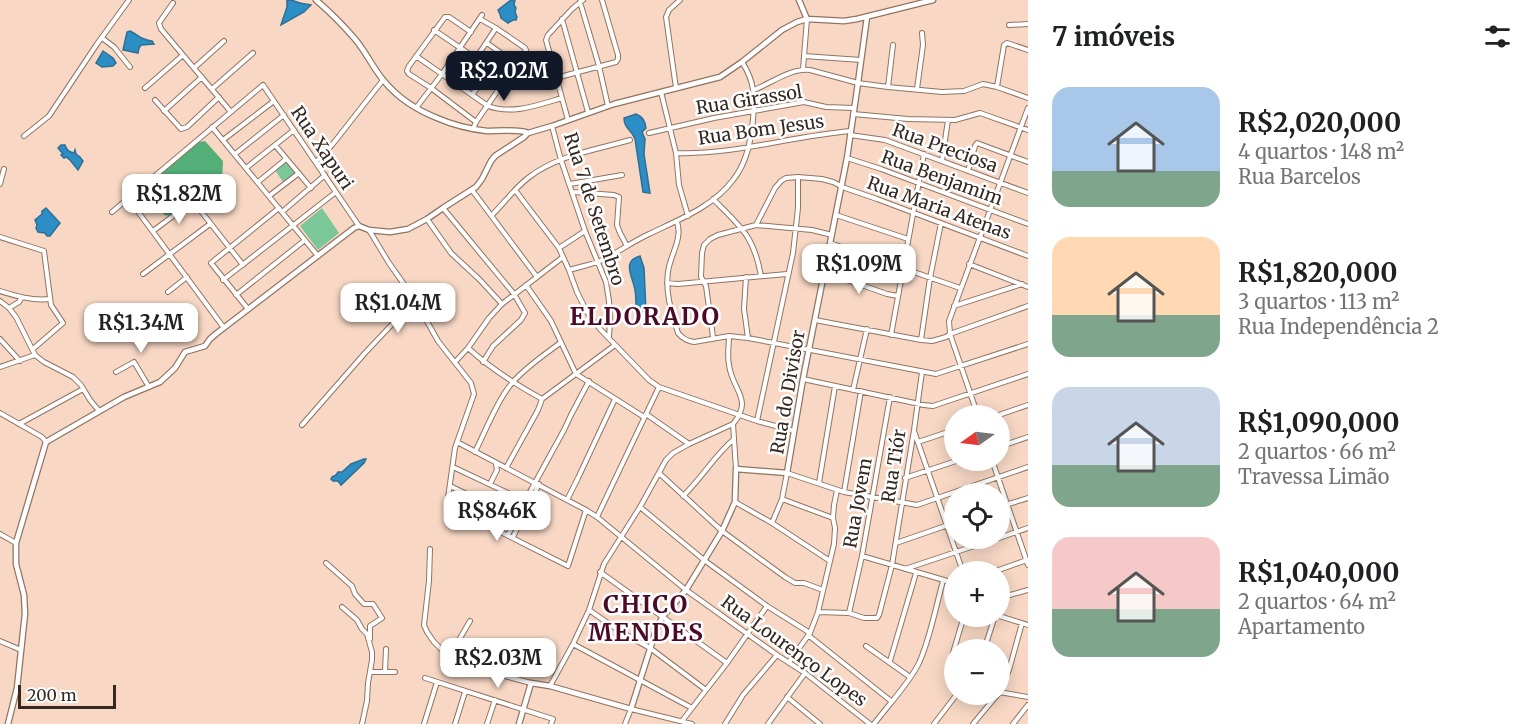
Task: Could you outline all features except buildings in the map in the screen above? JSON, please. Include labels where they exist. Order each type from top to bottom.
[{"type":"street","points":[[24,136],[49,116],[129,0]]},
{"type":"street","points":[[316,0],[355,39],[383,80],[416,108],[449,123],[473,129],[509,132],[523,130],[526,135]]},
{"type":"street","points":[[500,87],[522,87],[614,63],[618,59],[602,0]]},
{"type":"street","points":[[676,88],[666,16],[680,0]]},
{"type":"street","points":[[799,0],[807,19],[803,69]]},
{"type":"street","points":[[8,724],[17,688],[25,614],[24,595],[16,564],[16,543],[46,442],[99,411],[163,380],[185,352],[205,346],[210,339],[348,232],[359,226],[369,230],[399,232],[427,219],[472,190],[482,179],[495,156],[526,135],[588,112],[720,76],[742,62],[782,30],[807,19],[844,21],[933,0]]},
{"type":"street","points":[[568,120],[546,40],[562,19],[582,1],[608,106]]},
{"type":"street","points":[[112,212],[231,112],[160,27],[160,20],[173,3]]},
{"type":"street","points":[[471,32],[448,16],[445,17],[407,71],[476,122]]},
{"type":"street","points":[[416,108],[481,17],[525,48],[525,51],[473,129]]},
{"type":"street","name":"Rua do Divisor","points":[[772,523],[782,499],[808,349],[847,158],[867,17]]},
{"type":"street","points":[[562,19],[588,112]]},
{"type":"street","points":[[1009,25],[1028,24]]},
{"type":"street","points":[[458,85],[496,28]]},
{"type":"street","points":[[434,30],[506,79]]},
{"type":"street","points":[[917,89],[923,45],[922,33]]},
{"type":"street","points":[[102,38],[114,47],[130,67]]},
{"type":"street","points":[[194,68],[224,41]]},
{"type":"street","points":[[487,43],[516,64]]},
{"type":"street","points":[[997,87],[1005,43],[1028,50]]},
{"type":"street","points":[[888,87],[893,45]]},
{"type":"street","points":[[212,89],[253,53]]},
{"type":"street","points":[[145,88],[183,55]]},
{"type":"street","points":[[416,56],[495,109],[520,109],[562,98]]},
{"type":"street","points":[[804,56],[861,60]]},
{"type":"street","points":[[569,270],[599,261],[688,216],[713,199],[734,180],[748,148],[754,111],[754,90],[742,62]]},
{"type":"street","points":[[472,95],[491,69]]},
{"type":"street","points":[[754,90],[803,69],[858,83],[888,87],[953,92],[970,90],[983,84],[1028,98]]},
{"type":"street","points":[[164,111],[202,77]]},
{"type":"street","points":[[316,162],[383,80]]},
{"type":"street","name":"Rua Xapuri","points":[[231,112],[263,85],[359,226]]},
{"type":"street","points":[[661,91],[676,153],[679,185],[688,216]]},
{"type":"street","points":[[155,100],[178,128],[184,129],[219,98]]},
{"type":"street","points":[[223,140],[274,101]]},
{"type":"street","name":"Rua Girassol","points":[[648,133],[806,102],[908,119],[961,120],[980,113],[1028,129]]},
{"type":"street","points":[[974,405],[950,334],[949,321],[1028,108]]},
{"type":"street","points":[[235,154],[284,115]]},
{"type":"street","points":[[942,161],[948,120]]},
{"type":"street","name":"Rua 7 de Setembro","points":[[552,126],[585,231],[606,282],[609,302],[609,337]]},
{"type":"street","points":[[212,128],[318,256]]},
{"type":"street","points":[[246,168],[294,130]]},
{"type":"street","name":"Rua Bom Jesus","points":[[676,153],[711,153],[804,137],[850,133]]},
{"type":"street","name":"Rua Preciosa","points":[[850,133],[885,140],[1028,194]]},
{"type":"street","points":[[492,215],[515,190],[540,169],[561,160],[630,140]]},
{"type":"street","points":[[968,171],[977,143],[1028,162]]},
{"type":"street","points":[[275,145],[311,188]]},
{"type":"street","points":[[891,335],[924,154]]},
{"type":"street","name":"Rua Benjamim","points":[[847,158],[1028,224]]},
{"type":"street","points":[[258,182],[286,159]]},
{"type":"street","points":[[0,184],[4,169]]},
{"type":"street","points":[[269,196],[299,173]]},
{"type":"street","points":[[248,310],[211,263],[325,175]]},
{"type":"street","points":[[570,184],[622,175]]},
{"type":"street","points":[[756,225],[778,184],[786,178],[798,177],[799,195],[793,253],[757,421]]},
{"type":"street","name":"Rua Maria Atenas","points":[[798,177],[833,182],[1028,256]]},
{"type":"street","points":[[472,190],[537,277]]},
{"type":"street","points":[[515,190],[559,248],[576,292],[587,312],[600,329],[650,380],[659,387],[757,421],[794,431]]},
{"type":"street","points":[[224,280],[336,192]]},
{"type":"street","points":[[573,192],[619,197],[617,225],[627,246]]},
{"type":"street","points":[[713,199],[743,229],[758,258],[761,276]]},
{"type":"street","points":[[153,231],[193,201],[243,265]]},
{"type":"street","points":[[443,208],[514,294],[525,314],[493,346],[483,362]]},
{"type":"street","points":[[139,213],[224,328]]},
{"type":"street","points":[[836,215],[908,240]]},
{"type":"street","points":[[427,219],[451,253],[502,304]]},
{"type":"street","points":[[677,222],[678,239],[668,269],[667,283],[672,313],[678,333],[682,338],[694,342],[729,336],[748,338],[938,374],[1028,344]]},
{"type":"street","points":[[921,340],[941,223]]},
{"type":"street","points":[[143,274],[210,224]]},
{"type":"street","points":[[713,338],[704,282],[701,277],[704,244],[718,235],[756,225],[812,230],[832,235]]},
{"type":"street","points":[[369,230],[415,300],[438,341],[471,383],[474,394],[456,442],[447,505],[568,566],[586,510]]},
{"type":"street","points":[[559,248],[585,231]]},
{"type":"street","points":[[0,237],[44,251],[52,308],[63,323],[33,349]]},
{"type":"street","points":[[236,295],[305,240]]},
{"type":"street","points":[[830,243],[960,288]]},
{"type":"street","points":[[455,362],[502,304],[563,257]]},
{"type":"street","points":[[969,264],[1028,287]]},
{"type":"street","points":[[824,273],[898,296]]},
{"type":"street","points":[[667,283],[678,284],[787,274]]},
{"type":"street","points":[[168,292],[187,277]]},
{"type":"street","points":[[746,277],[744,309],[748,338]]},
{"type":"street","points":[[953,306],[1022,284]]},
{"type":"street","points":[[526,285],[551,321],[576,374],[645,415],[688,444]]},
{"type":"street","points":[[0,291],[40,300],[50,299]]},
{"type":"street","points":[[9,308],[19,302],[22,297]]},
{"type":"street","points":[[302,425],[415,300]]},
{"type":"street","points":[[0,301],[16,317],[35,356],[74,377],[99,411]]},
{"type":"street","points":[[814,320],[891,335],[932,340],[1028,306]]},
{"type":"street","points":[[853,390],[867,330]]},
{"type":"street","points":[[550,686],[589,609],[600,572],[666,460],[688,444],[733,424],[741,415],[742,400],[728,364],[729,336]]},
{"type":"street","points":[[0,339],[20,361]]},
{"type":"street","points":[[475,452],[512,383],[560,343]]},
{"type":"street","points":[[506,468],[542,399],[615,345]]},
{"type":"street","points":[[468,348],[512,383],[542,399]]},
{"type":"street","points":[[0,367],[35,356]]},
{"type":"street","points":[[116,372],[134,362],[149,387]]},
{"type":"street","name":"Rua Tiór","points":[[849,613],[864,618],[877,618],[896,543],[921,372]]},
{"type":"street","points":[[803,379],[933,406],[1028,374]]},
{"type":"street","points":[[511,536],[589,381]]},
{"type":"street","points":[[819,483],[835,386]]},
{"type":"street","points":[[597,517],[659,387]]},
{"type":"street","points":[[19,424],[83,389]]},
{"type":"street","points":[[844,492],[861,391]]},
{"type":"street","name":"Rua Jovem","points":[[849,613],[862,556],[890,397]]},
{"type":"street","points":[[567,500],[615,399]]},
{"type":"street","points":[[1010,411],[1028,405]]},
{"type":"street","points":[[0,413],[46,442]]},
{"type":"street","points":[[625,724],[656,630],[663,616],[686,590],[722,531],[735,502],[736,469],[733,424]]},
{"type":"street","points":[[914,430],[944,517]]},
{"type":"street","points":[[918,442],[944,433]]},
{"type":"street","points":[[1010,443],[1028,437]]},
{"type":"street","points":[[683,496],[734,439]]},
{"type":"street","name":"Rua Lourenço Lopes","points":[[456,442],[597,517],[686,590],[872,724]]},
{"type":"street","points":[[490,484],[497,470],[496,463]]},
{"type":"street","points":[[905,478],[944,465]]},
{"type":"street","points":[[453,467],[527,502]]},
{"type":"street","points":[[736,469],[787,473],[844,492],[917,506],[1028,467]]},
{"type":"street","points":[[997,471],[1001,483]]},
{"type":"street","points":[[659,473],[722,531],[795,583],[804,583],[823,590]]},
{"type":"street","points":[[450,486],[519,519]]},
{"type":"street","points":[[789,662],[809,634],[818,612],[834,544],[835,528],[832,518],[837,490]]},
{"type":"street","points":[[1010,503],[1028,498]]},
{"type":"street","points":[[782,499],[832,518]]},
{"type":"street","points":[[735,502],[830,561]]},
{"type":"street","points":[[640,507],[704,560],[809,634],[891,701]]},
{"type":"street","points":[[1010,510],[1027,562],[1010,567]]},
{"type":"street","points":[[896,543],[944,527]]},
{"type":"street","points":[[1010,534],[1028,528]]},
{"type":"street","points":[[0,534],[16,543]]},
{"type":"street","points":[[430,549],[424,625],[434,642],[449,657],[472,668],[692,724]]},
{"type":"street","points":[[954,549],[959,561]]},
{"type":"street","points":[[905,569],[969,549]]},
{"type":"street","points":[[862,556],[943,580],[922,654],[910,677],[872,724]]},
{"type":"street","points":[[326,563],[352,586],[355,594],[364,604],[373,604],[382,618],[370,627],[369,640]]},
{"type":"street","points":[[600,572],[727,663]]},
{"type":"street","points":[[890,661],[916,573]]},
{"type":"street","points":[[1010,596],[1028,590]]},
{"type":"street","points":[[682,721],[767,606]]},
{"type":"street","points":[[342,607],[355,617],[367,634],[372,656],[362,724]]},
{"type":"street","points":[[589,609],[621,632],[650,648],[706,690]]},
{"type":"street","points":[[818,612],[849,613]]},
{"type":"street","points":[[1010,620],[1028,625]]},
{"type":"street","points":[[449,657],[470,621]]},
{"type":"street","points":[[1010,666],[1022,623]]},
{"type":"street","points":[[0,641],[22,650]]},
{"type":"street","points":[[573,644],[692,708]]},
{"type":"street","points":[[866,646],[910,677]]},
{"type":"street","points":[[385,672],[386,649]]},
{"type":"street","points":[[725,724],[743,695],[777,655]]},
{"type":"street","points":[[370,672],[395,672]]},
{"type":"street","points":[[770,724],[804,673]]},
{"type":"street","points":[[425,678],[465,692],[524,707],[552,722]]},
{"type":"street","points":[[424,724],[436,682]]},
{"type":"street","points":[[519,724],[531,683]]},
{"type":"street","points":[[455,724],[465,692]]},
{"type":"street","points":[[1010,695],[1028,697]]},
{"type":"street","points":[[787,698],[820,724]]},
{"type":"street","points":[[487,724],[495,700]]},
{"type":"street","points":[[934,724],[949,705]]},
{"type":"street","points":[[973,724],[989,705]]},
{"type":"street","points":[[1013,724],[1028,705]]},
{"type":"green space","points":[[205,141],[223,161],[222,181],[170,216],[164,215],[150,181],[194,143]]},
{"type":"green space","points":[[287,160],[296,173],[283,182],[275,170]]},
{"type":"green space","points":[[322,208],[339,233],[318,250],[300,226]]},
{"type":"water","points":[[287,0],[311,5],[304,12],[281,25],[287,7]]},
{"type":"water","points":[[511,0],[515,0],[517,17],[516,20],[508,23],[501,18],[498,10]]},
{"type":"water","points":[[130,31],[154,44],[141,45],[138,53],[123,50],[127,32]]},
{"type":"water","points":[[103,51],[113,58],[116,63],[113,66],[102,67],[96,63]]},
{"type":"water","points":[[636,114],[642,118],[646,126],[642,132],[645,139],[644,154],[650,193],[643,192],[635,139],[624,122],[624,118]]},
{"type":"water","points":[[65,145],[71,152],[74,153],[75,150],[83,161],[78,170],[70,160],[61,155],[63,154],[58,148]]},
{"type":"water","points":[[46,208],[60,223],[50,236],[38,232],[36,228],[35,220]]},
{"type":"water","points":[[640,256],[644,268],[646,312],[644,314],[636,305],[630,270],[631,262]]},
{"type":"water","points":[[366,459],[364,463],[341,485],[338,481],[331,479],[351,464]]},
{"type":"district","name":"ELDORADO","points":[[645,317]]},
{"type":"district","name":"CHICO MENDES","points":[[646,619]]}]
